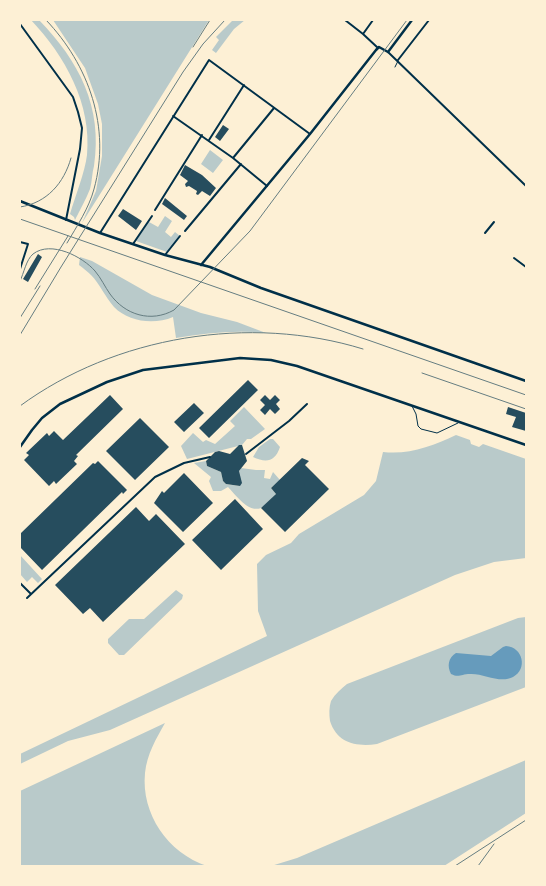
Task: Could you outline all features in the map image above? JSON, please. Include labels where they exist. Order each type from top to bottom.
[{"type":"street","points":[[346,20],[378,48],[382,48],[398,60],[444,108],[526,186]]},
{"type":"street","points":[[363,34],[373,20]]},
{"type":"street","points":[[388,52],[412,20]]},
{"type":"street","points":[[398,60],[429,20]]},
{"type":"street","points":[[20,24],[73,97],[82,128],[80,149],[66,220]]},
{"type":"street","points":[[201,265],[310,134],[378,48]]},
{"type":"street","points":[[100,233],[209,60],[310,134]]},
{"type":"street","points":[[208,140],[244,86]]},
{"type":"street","points":[[233,158],[274,108]]},
{"type":"street","points":[[173,116],[233,158],[267,186]]},
{"type":"street","points":[[155,210],[202,135]]},
{"type":"street","points":[[185,230],[241,164]]},
{"type":"street","points":[[20,201],[100,233],[201,265],[526,381]]},
{"type":"street","points":[[133,244],[152,216]]},
{"type":"street","points":[[485,233],[494,222]]},
{"type":"street","points":[[165,255],[180,236]]},
{"type":"street","points":[[20,242],[28,244],[20,269]]},
{"type":"street","points":[[514,258],[526,267]]},
{"type":"street","points":[[20,447],[47,414],[65,401],[107,382],[151,368],[240,358],[287,363],[526,445]]},
{"type":"street","points":[[246,454],[289,421],[307,404]]},
{"type":"street","points":[[27,598],[154,477],[184,463],[210,457]]},
{"type":"street","points":[[20,583],[31,594]]},
{"type":"lane","points":[[395,68],[398,60]]},
{"type":"lane","points":[[411,406],[416,414],[418,426],[421,429],[437,433],[460,422]]},
{"type":"shaded area","points":[[31,20],[39,20],[66,52],[85,86],[91,105],[95,124],[96,144],[94,166],[90,189],[75,220],[70,214],[87,155],[85,117],[74,82],[65,65],[55,49]]},
{"type":"shaded area","points":[[53,20],[209,20],[82,223],[96,191],[102,156],[102,124],[98,104],[85,68]]},
{"type":"shaded area","points":[[233,20],[245,20],[234,29],[216,53],[212,50],[219,40],[216,37]]},
{"type":"shaded area","points":[[210,150],[223,160],[213,173],[201,164]]},
{"type":"shaded area","points":[[165,216],[172,221],[165,232],[171,237],[175,232],[180,236],[167,252],[136,241],[149,222],[158,227]]},
{"type":"shaded area","points":[[80,257],[92,261],[152,295],[201,313],[237,322],[266,333],[221,332],[176,338],[173,317],[158,321],[142,321],[127,316],[114,307],[94,279],[79,265]]},
{"type":"shaded area","points":[[244,407],[265,429],[251,439],[247,439],[242,445],[187,459],[181,446],[193,433],[203,442],[206,440],[215,444],[235,426],[230,421]]},
{"type":"shaded area","points":[[456,435],[470,440],[471,444],[479,447],[483,444],[526,459],[526,558],[494,562],[455,575],[110,730],[68,741],[20,764],[20,754],[267,636],[258,611],[257,564],[266,555],[291,543],[299,534],[364,495],[376,481],[383,452],[393,453],[421,449]]},
{"type":"shaded area","points":[[273,439],[280,447],[276,456],[270,460],[253,457],[259,447]]},
{"type":"shaded area","points":[[206,461],[207,466],[221,472],[223,481],[226,484],[240,486],[239,471],[241,468],[265,470],[264,478],[270,479],[273,472],[280,480],[271,488],[276,494],[263,507],[256,509],[247,506],[228,487],[221,491],[213,491],[209,481],[211,477],[194,463]]},
{"type":"shaded area","points":[[20,555],[42,579],[38,583],[32,577],[27,582],[20,574]]},
{"type":"shaded area","points":[[176,590],[183,595],[182,599],[124,655],[119,655],[108,643],[108,639],[129,619],[144,619]]},
{"type":"shaded area","points":[[526,617],[526,687],[377,744],[362,745],[348,742],[342,739],[333,728],[329,716],[331,701],[347,684],[518,618]]},
{"type":"shaded area","points":[[165,723],[152,747],[146,766],[145,788],[148,803],[160,830],[169,842],[180,852],[207,866],[20,866],[20,791]]},
{"type":"shaded area","points":[[526,760],[526,813],[444,866],[271,866],[297,858]]},
{"type":"water","points":[[506,646],[516,650],[522,659],[521,669],[513,677],[497,679],[475,674],[458,676],[451,674],[449,662],[456,653],[491,656]]},
{"type":"building","points":[[223,125],[229,129],[220,141],[215,137]]},
{"type":"building","points":[[185,165],[202,175],[216,188],[210,196],[202,191],[198,195],[196,194],[197,191],[189,186],[186,187],[185,184],[188,181],[180,175]]},
{"type":"building","points":[[165,198],[187,216],[184,220],[162,204]]},
{"type":"building","points":[[123,209],[142,221],[136,230],[118,216]]},
{"type":"building","points":[[38,254],[42,257],[28,282],[23,279]]},
{"type":"building","points":[[248,380],[258,390],[209,438],[199,428]]},
{"type":"building","points":[[110,395],[123,409],[76,455],[78,456],[74,461],[77,464],[56,484],[54,481],[49,486],[24,460],[29,455],[26,453],[47,433],[49,436],[54,431],[63,440]]},
{"type":"building","points":[[265,395],[270,400],[275,395],[280,400],[276,404],[280,409],[275,414],[270,409],[265,415],[260,410],[265,405],[260,400]]},
{"type":"building","points":[[194,403],[204,413],[184,432],[174,422]]},
{"type":"building","points":[[508,407],[526,413],[526,431],[512,427],[516,417],[506,414]]},
{"type":"building","points":[[140,418],[169,447],[135,480],[106,451]]},
{"type":"building","points":[[239,445],[242,445],[247,461],[239,471],[242,483],[240,486],[226,484],[223,481],[221,472],[207,466],[206,461],[215,452],[219,451],[230,454]]},
{"type":"building","points":[[302,458],[309,461],[305,465],[329,489],[285,532],[261,508],[276,494],[271,488]]},
{"type":"building","points":[[98,461],[127,490],[123,494],[122,492],[42,570],[20,547],[20,534],[93,463],[95,464]]},
{"type":"building","points":[[184,473],[213,503],[183,532],[154,503],[162,491],[164,493]]},
{"type":"building","points":[[235,499],[263,529],[221,570],[192,540]]},
{"type":"building","points":[[136,507],[149,521],[156,514],[185,544],[103,622],[90,608],[83,614],[55,585]]},
{"type":"tram line","points":[[20,281],[27,263],[33,254],[40,250],[57,250],[83,260],[97,274],[116,301],[131,312],[139,315],[156,316],[174,310],[250,231],[407,20]]},
{"type":"tram line","points":[[422,373],[526,409]]},
{"type":"railway","points":[[46,20],[61,38],[85,77],[98,121],[100,143],[99,166],[94,189],[86,210],[67,243]]},
{"type":"railway","points":[[193,47],[210,20]]},
{"type":"railway","points":[[20,335],[183,72],[203,44],[225,20]]},
{"type":"railway","points":[[20,207],[38,201],[53,190],[64,176],[71,158]]},
{"type":"railway","points":[[20,219],[526,395]]},
{"type":"railway","points":[[35,289],[68,236]]},
{"type":"railway","points":[[20,318],[40,286]]},
{"type":"railway","points":[[20,406],[57,382],[98,363],[140,348],[185,338],[230,333],[275,333],[320,339],[363,349]]},
{"type":"railway","points":[[455,866],[526,820]]},
{"type":"railway","points":[[478,866],[494,844]]}]
